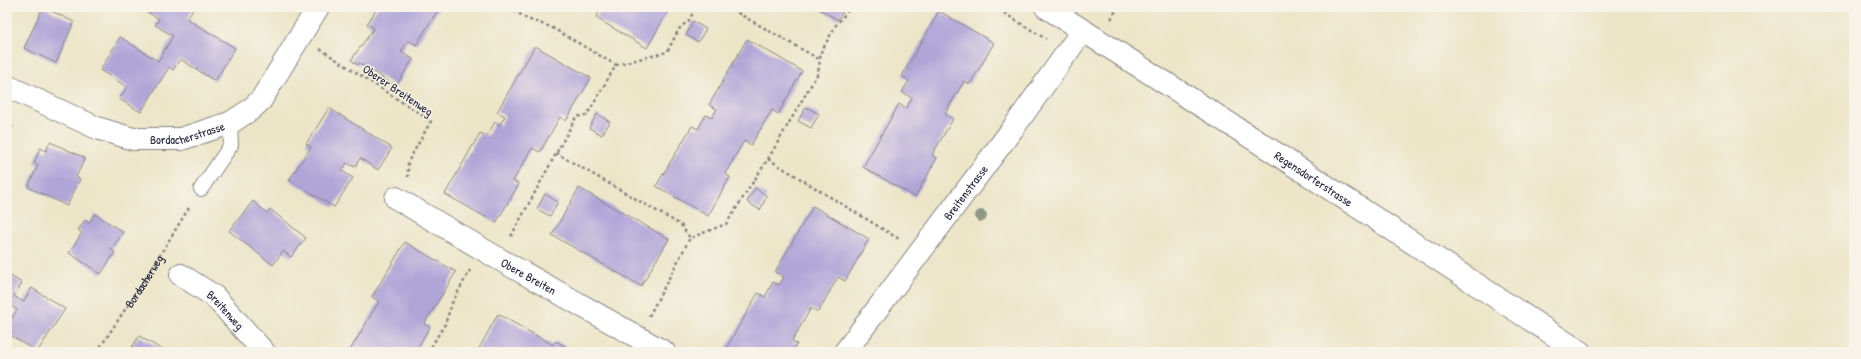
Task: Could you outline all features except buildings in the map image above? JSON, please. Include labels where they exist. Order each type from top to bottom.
[{"type":"street","name":"Bordacherstrasse","points":[[7,86],[97,128],[133,139],[181,139],[230,123],[250,110],[261,100],[318,7]]},
{"type":"street","name":"Regensdorferstrasse","points":[[1046,7],[1263,145],[1580,352]]},
{"type":"street","name":"Breitenstrasse","points":[[845,352],[922,251],[1055,71],[1083,30]]},
{"type":"street","name":"Obere Breiten","points":[[402,202],[499,259],[664,352]]},
{"type":"street","name":"Breitenweg","points":[[181,275],[214,296],[264,352]]},
{"type":"lane","points":[[202,189],[231,145],[230,123]]},
{"type":"path","points":[[509,7],[527,19],[551,27],[616,65],[667,52],[679,29],[689,20],[696,7]]},
{"type":"path","points":[[727,7],[819,59]]},
{"type":"path","points":[[638,338],[690,238],[726,224],[768,159],[818,73],[819,59],[836,25],[851,7]]},
{"type":"path","points":[[994,7],[1000,10]]},
{"type":"path","name":"Oberer Breitenweg","points":[[300,36],[431,121],[408,162],[402,202]]},
{"type":"path","points":[[499,259],[576,117],[587,115],[616,65]]},
{"type":"path","points":[[556,153],[681,224],[690,238]]},
{"type":"path","points":[[768,159],[906,243],[922,251]]},
{"type":"path","name":"Bordacherweg","points":[[97,352],[146,278],[188,209]]},
{"type":"path","points":[[428,352],[445,324],[452,303],[466,276]]}]
